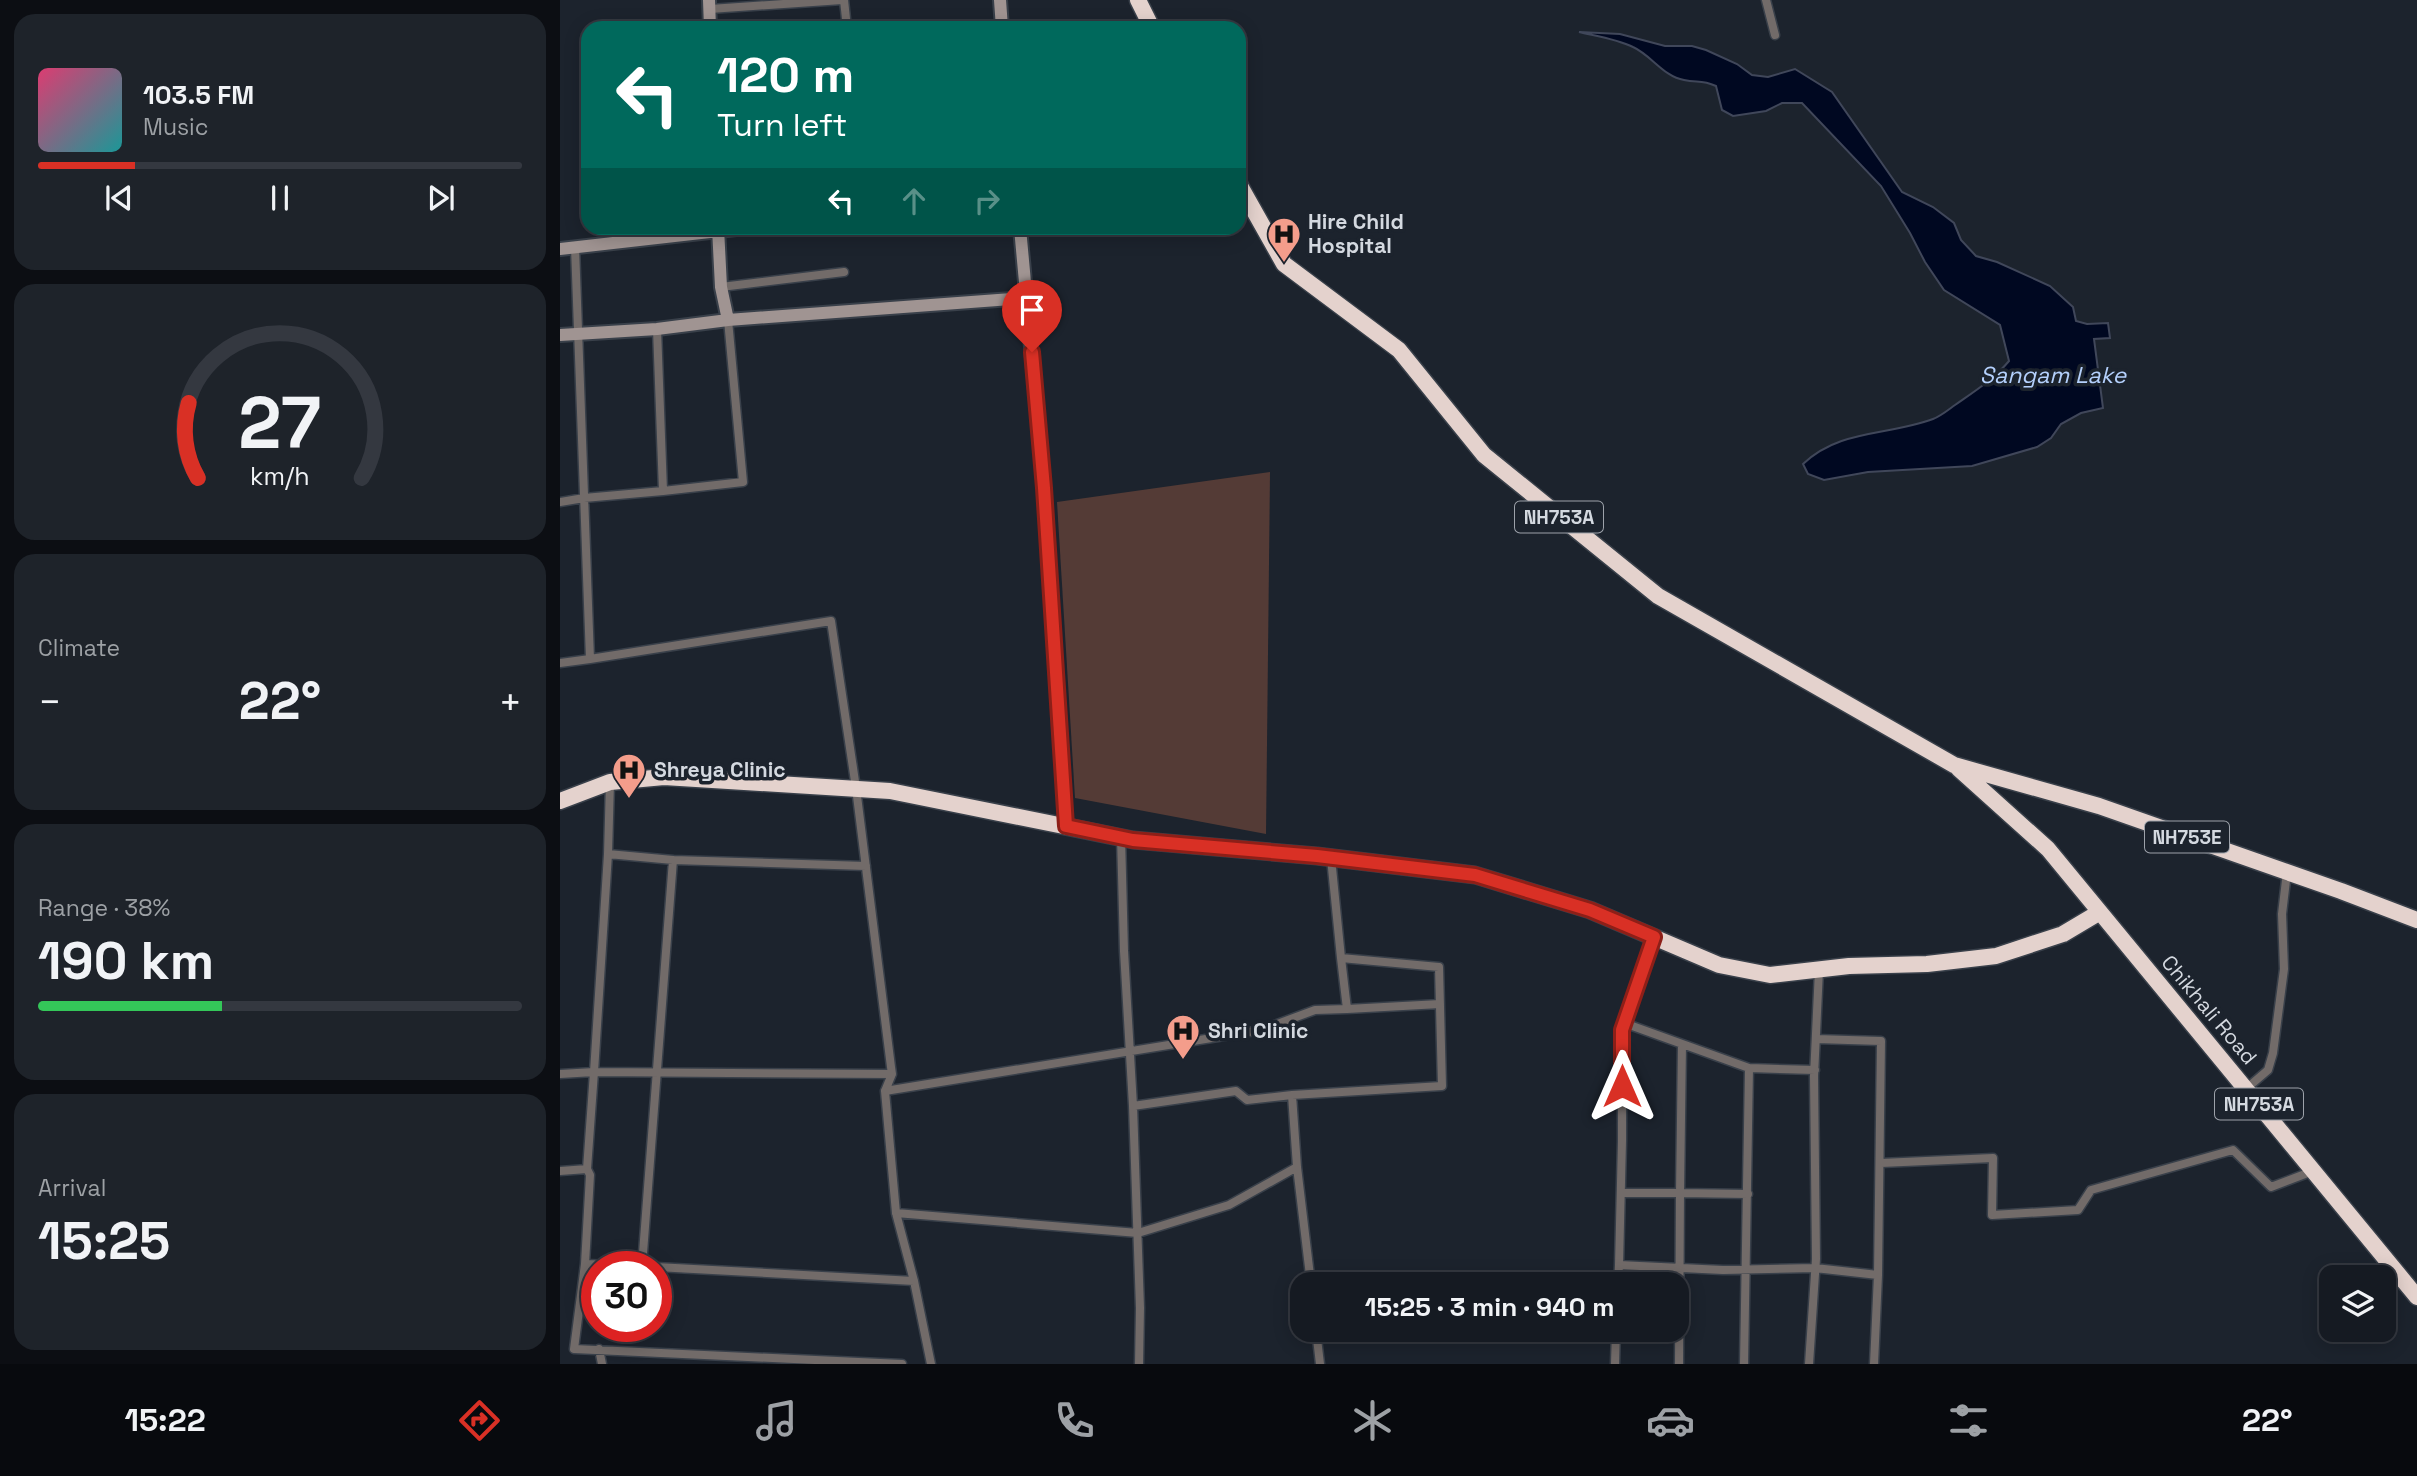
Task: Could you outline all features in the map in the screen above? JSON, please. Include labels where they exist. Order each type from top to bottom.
[{"type":"highway","points":[[1138,0],[1148,21]]},
{"type":"highway","name":"NH753A","points":[[1246,196],[1284,264],[1399,350],[1483,455],[1604,553],[1658,596],[1954,765]]},
{"type":"highway","name":"NH753E","points":[[1954,765],[2099,806],[2417,920]]},
{"type":"highway","name":"Chikhali Road","points":[[1954,765],[2048,849],[2417,1297]]},
{"type":"highway","points":[[560,800],[610,782],[664,777],[890,790],[1121,837],[1475,875],[1590,910],[1718,965],[1770,975],[1927,964],[1996,956],[2063,934],[2100,912]]},
{"type":"street","points":[[709,5],[843,0],[846,21]]},
{"type":"street","points":[[1000,0],[1002,21]]},
{"type":"street","points":[[1766,0],[1775,35]]},
{"type":"street","points":[[560,249],[670,235]]},
{"type":"street","points":[[560,502],[743,482],[728,320],[721,287],[718,235]]},
{"type":"street","points":[[1021,235],[1044,488],[1066,826]]},
{"type":"street","points":[[575,247],[590,659]]},
{"type":"street","points":[[721,287],[844,272]]},
{"type":"street","points":[[560,335],[1026,298]]},
{"type":"street","points":[[657,329],[663,491]]},
{"type":"street","points":[[560,663],[831,621],[856,788],[892,1074],[885,1091],[896,1213],[914,1281],[931,1364]]},
{"type":"street","points":[[585,1251],[590,1175],[587,1169],[608,854],[610,782]]},
{"type":"street","points":[[1121,837],[1138,1233],[1139,1364]]},
{"type":"street","points":[[608,854],[673,860],[866,866]]},
{"type":"street","points":[[1331,858],[1347,1009]]},
{"type":"street","points":[[643,1251],[673,860]]},
{"type":"street","points":[[2247,1088],[2269,1070],[2273,1053],[2284,969],[2282,914],[2287,872]]},
{"type":"street","points":[[1619,1272],[1622,1030],[1654,937]]},
{"type":"street","points":[[1133,1106],[1236,1091],[1247,1100],[1442,1086],[1438,967],[1341,958]]},
{"type":"street","points":[[1809,1364],[1815,1268],[1815,1070],[1819,970]]},
{"type":"street","points":[[885,1091],[1261,1030],[1315,1010],[1440,1004]]},
{"type":"street","points":[[1624,1023],[1749,1068],[1815,1070]]},
{"type":"street","points":[[1816,1039],[1881,1041],[1881,1163],[1874,1364]]},
{"type":"street","points":[[1679,1364],[1682,1044]]},
{"type":"street","points":[[1744,1364],[1749,1068]]},
{"type":"street","points":[[560,1074],[656,1071],[892,1074]]},
{"type":"street","points":[[1292,1095],[1297,1167],[1310,1272]]},
{"type":"street","points":[[1881,1163],[1993,1158],[1992,1215],[2078,1210],[2091,1190],[2233,1150],[2271,1186],[2314,1171]]},
{"type":"street","points":[[896,1213],[1138,1233],[1229,1205],[1297,1167]]},
{"type":"street","points":[[560,1171],[587,1169]]},
{"type":"street","points":[[1621,1193],[1748,1194]]},
{"type":"street","points":[[1619,1265],[1746,1270],[1815,1268],[1878,1275]]},
{"type":"street","points":[[672,1268],[914,1281]]},
{"type":"street","points":[[581,1290],[574,1349],[776,1361],[902,1364]]},
{"type":"street","points":[[1317,1342],[1320,1364]]},
{"type":"street","points":[[1615,1364],[1616,1342]]},
{"type":"street","points":[[599,1349],[601,1364]]},
{"type":"shaded area","points":[[1270,472],[1266,834],[1075,798],[1057,502]]},
{"type":"water","name":"Sangam Lake","points":[[1579,32],[1620,34],[1665,46],[1692,46],[1737,64],[1752,75],[1768,77],[1795,69],[1832,92],[1902,192],[1933,207],[1954,223],[1961,240],[1976,256],[1997,262],[2050,286],[2073,307],[2076,321],[2087,324],[2108,323],[2110,338],[2094,339],[2103,408],[2081,413],[2061,424],[2051,438],[2037,447],[1972,466],[1868,472],[1824,480],[1808,474],[1803,464],[1832,445],[1933,419],[1997,374],[2009,361],[2000,325],[1944,290],[1881,186],[1802,103],[1782,103],[1766,111],[1733,116],[1722,110],[1716,86],[1677,78],[1633,47]]},
{"type":"place","name":"Hire Child Hospital","points":[[1284,264]]},
{"type":"place","name":"Shreya Clinic","points":[[629,800]]},
{"type":"place","name":"Shri Clinic","points":[[1183,1061]]},
{"type":"route","points":[[1032,352],[1044,488],[1066,826],[1133,840],[1317,856],[1475,875],[1590,910],[1654,937],[1622,1030],[1622,1086]]}]
